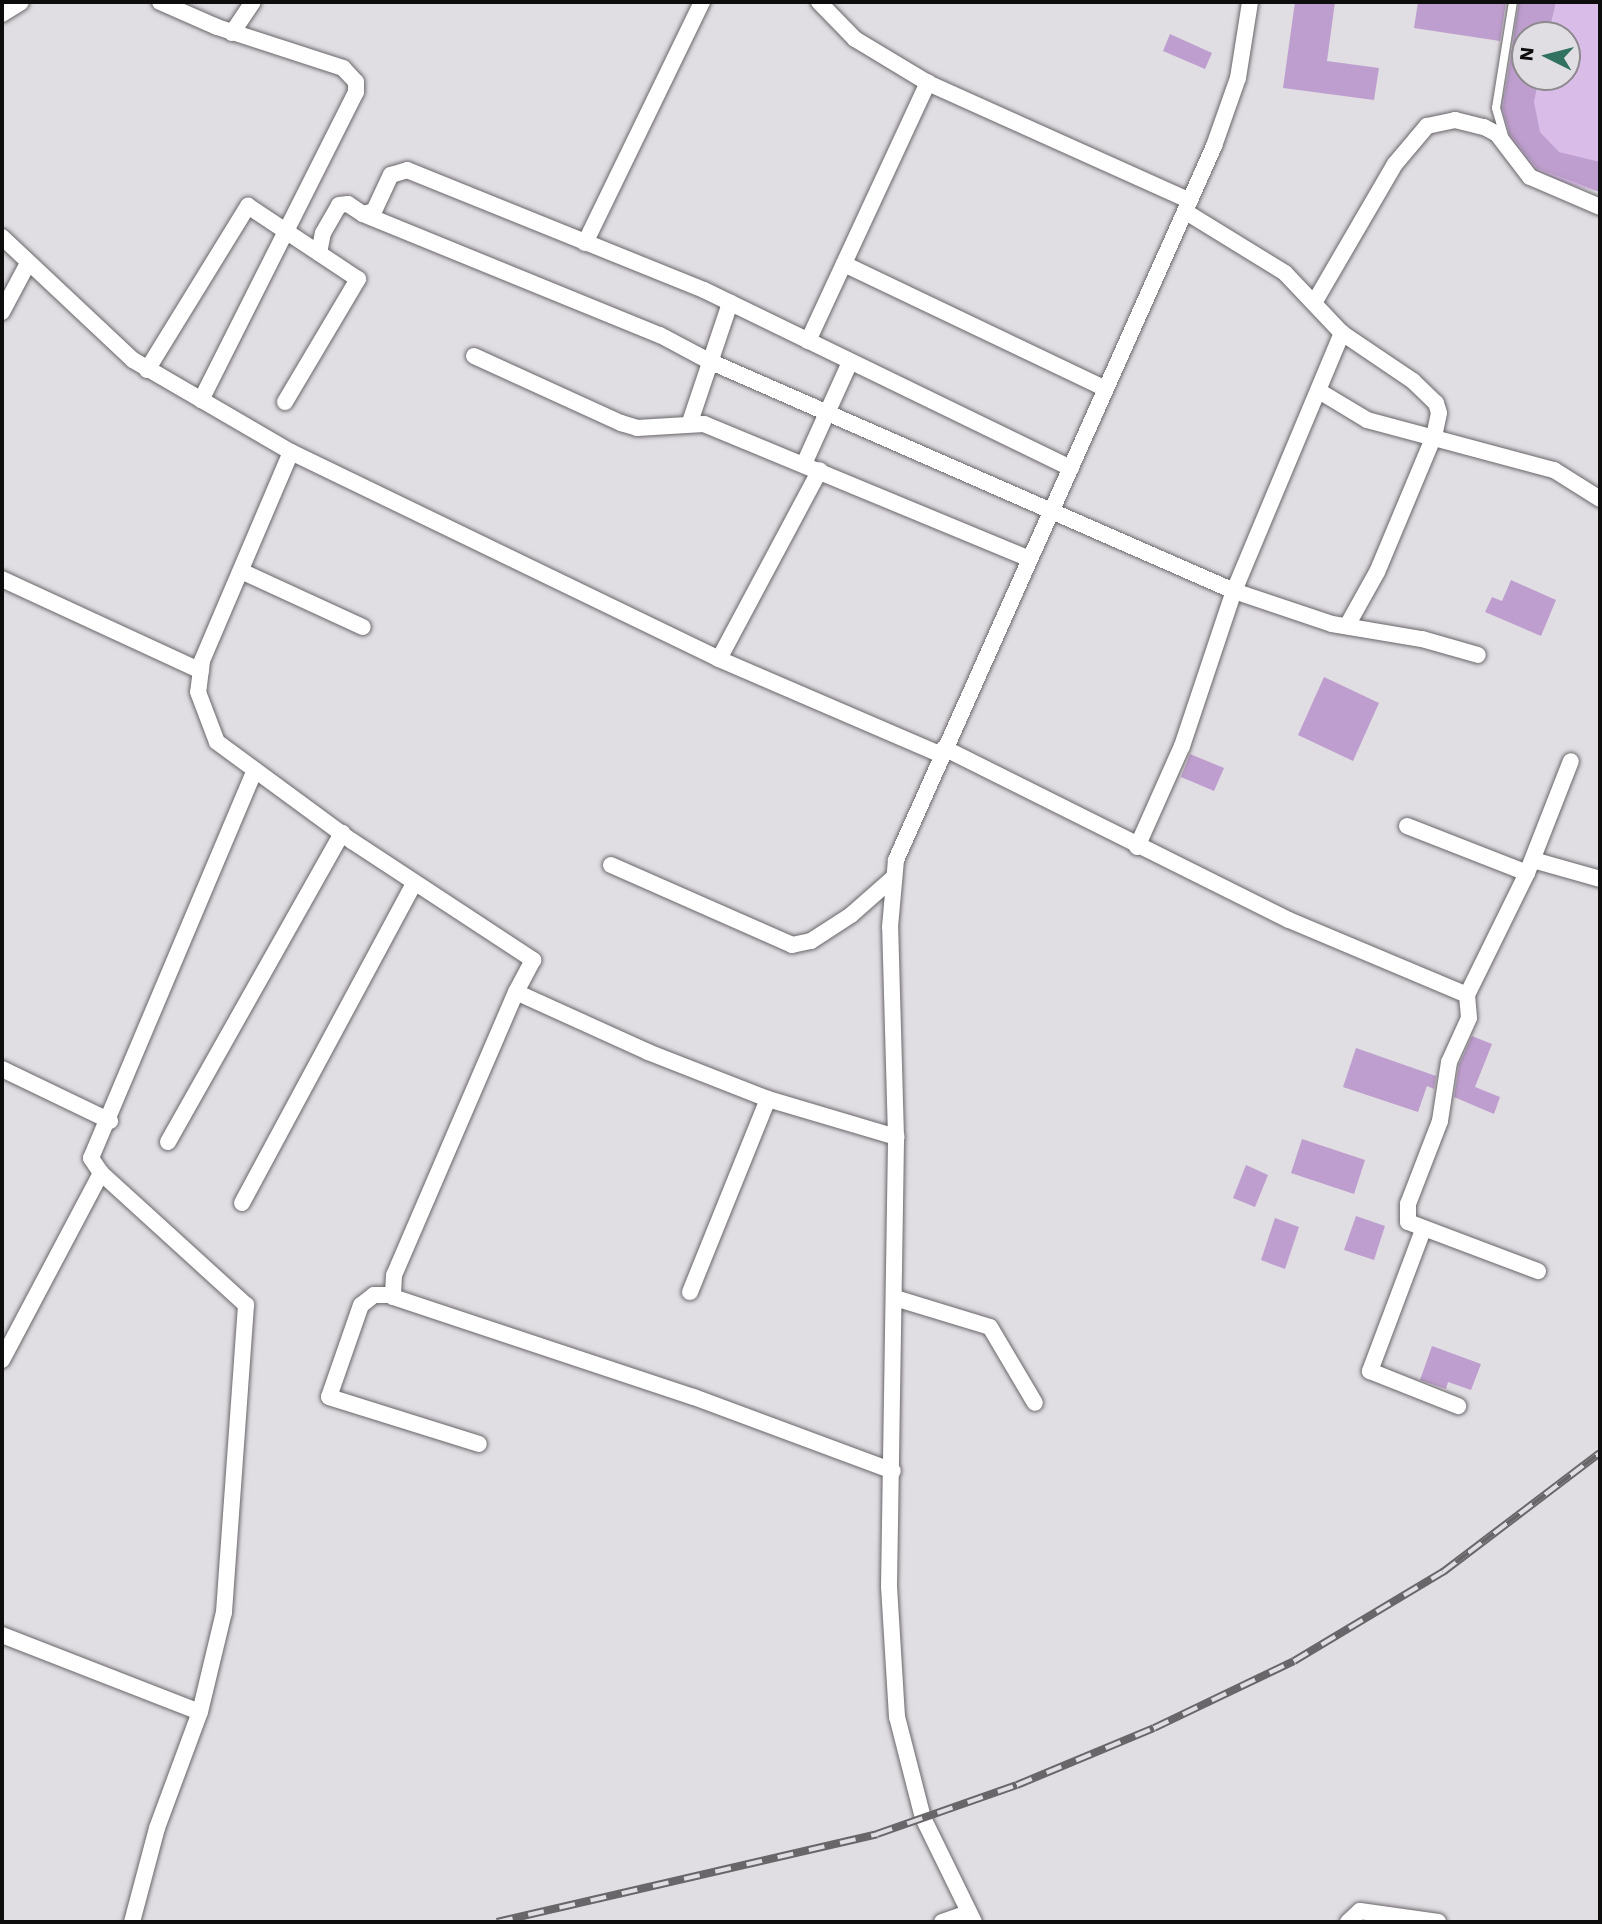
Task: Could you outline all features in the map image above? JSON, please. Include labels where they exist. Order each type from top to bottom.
[{"type":"street","points":[[3,16],[21,2]]},
{"type":"street","points":[[160,2],[232,33],[342,68],[356,82],[356,92],[201,400]]},
{"type":"street","points":[[232,33],[253,2]]},
{"type":"street","points":[[585,243],[702,2]]},
{"type":"street","points":[[819,2],[855,39],[928,83],[1188,207],[1285,273],[1342,333],[1428,394],[1439,413],[1434,436],[1377,572],[1347,626]]},
{"type":"street","points":[[942,1922],[972,1918],[923,1818],[897,1717],[889,1587],[893,1471],[896,1137],[890,928],[893,878],[896,860],[1048,512],[1071,468],[1188,207],[1232,99],[1250,2]]},
{"type":"street","points":[[808,341],[928,83]]},
{"type":"street","points":[[1314,303],[1400,156],[1427,126],[1455,120],[1484,127],[1497,134],[1517,163],[1545,185],[1600,207]]},
{"type":"street","points":[[363,214],[380,207],[391,175],[407,170],[730,303],[1071,468]]},
{"type":"street","points":[[319,253],[323,233],[339,205],[348,204],[363,214],[614,315],[709,361],[828,411],[1048,512],[1234,591],[1347,626],[1478,655]]},
{"type":"street","points":[[147,370],[248,206],[358,279],[285,402]]},
{"type":"street","points":[[2,237],[106,338],[147,370],[291,452],[719,659],[943,752],[1289,920],[1467,995]]},
{"type":"street","points":[[2,312],[28,263]]},
{"type":"street","points":[[844,264],[1106,389]]},
{"type":"street","points":[[690,422],[730,303]]},
{"type":"street","points":[[1137,847],[1182,746],[1234,591],[1342,333]]},
{"type":"street","points":[[474,356],[621,423],[645,428],[690,422],[820,470],[1028,558]]},
{"type":"street","points":[[804,464],[850,362]]},
{"type":"street","points":[[1319,391],[1367,420],[1554,470],[1600,499]]},
{"type":"street","points":[[291,452],[201,671],[198,692],[216,742],[414,883],[533,960],[516,992],[394,1275],[391,1295]]},
{"type":"street","points":[[719,659],[820,470]]},
{"type":"street","points":[[241,571],[363,627]]},
{"type":"street","points":[[2,579],[201,671]]},
{"type":"street","points":[[1538,1271],[1408,1223],[1408,1204],[1440,1121],[1449,1062],[1469,1018],[1467,995],[1530,866],[1571,761]]},
{"type":"street","points":[[132,1922],[157,1828],[200,1712],[225,1612],[246,1305],[101,1173],[90,1158],[110,1121],[255,770]]},
{"type":"street","points":[[1407,826],[1530,866],[1600,879]]},
{"type":"street","points":[[168,1142],[342,833]]},
{"type":"street","points":[[611,865],[792,945],[811,941],[850,915],[893,878]]},
{"type":"street","points":[[242,1203],[414,883]]},
{"type":"street","points":[[516,992],[648,1052],[768,1099],[896,1137]]},
{"type":"street","points":[[2,1069],[110,1121]]},
{"type":"street","points":[[690,1292],[768,1099]]},
{"type":"street","points":[[2,1360],[101,1173]]},
{"type":"street","points":[[1423,1230],[1370,1371],[1458,1406]]},
{"type":"street","points":[[479,1444],[329,1397],[361,1305],[374,1295],[391,1295],[694,1397],[893,1471]]},
{"type":"street","points":[[895,1297],[990,1328],[1035,1403]]},
{"type":"street","points":[[2,1634],[200,1712]]},
{"type":"street","points":[[1348,1922],[1360,1911],[1438,1922]]},
{"type":"lane","points":[[1513,2],[1496,108],[1517,163]]},
{"type":"shaded area","points":[[1523,2],[1600,2],[1600,192],[1542,177],[1512,144],[1501,107],[1511,59],[1511,91],[1581,91],[1581,21],[1519,21]]},
{"type":"building","points":[[1295,2],[1335,2],[1327,61],[1379,68],[1374,100],[1283,88]]},
{"type":"building","points":[[1418,2],[1506,2],[1500,41],[1414,28]]},
{"type":"building","points":[[1519,2],[1556,2],[1551,21],[1516,21]]},
{"type":"building","points":[[1170,34],[1212,53],[1205,69],[1163,51]]},
{"type":"building","points":[[1511,55],[1511,91],[1536,91],[1534,102],[1540,132],[1559,152],[1600,162],[1600,192],[1537,168],[1510,134],[1503,108]]},
{"type":"building","points":[[1511,580],[1556,600],[1541,636],[1485,612],[1492,597],[1502,601]]},
{"type":"building","points":[[1324,677],[1379,703],[1353,761],[1298,735]]},
{"type":"building","points":[[1190,754],[1224,768],[1214,791],[1181,777]]},
{"type":"building","points":[[1472,1036],[1492,1044],[1475,1087],[1500,1097],[1494,1114],[1454,1097],[1459,1065]]},
{"type":"building","points":[[1356,1048],[1436,1076],[1434,1089],[1427,1086],[1418,1112],[1343,1087]]},
{"type":"building","points":[[1302,1139],[1365,1160],[1354,1194],[1291,1173]]},
{"type":"building","points":[[1246,1165],[1268,1175],[1255,1207],[1233,1198]]},
{"type":"building","points":[[1356,1216],[1385,1226],[1374,1260],[1344,1250]]},
{"type":"building","points":[[1275,1218],[1299,1227],[1285,1269],[1261,1260]]},
{"type":"building","points":[[1432,1346],[1481,1364],[1471,1390],[1448,1382],[1446,1389],[1420,1380]]},
{"type":"railway","points":[[497,1922],[877,1834],[1017,1785],[1154,1728],[1294,1661],[1443,1572],[1600,1453]]}]
